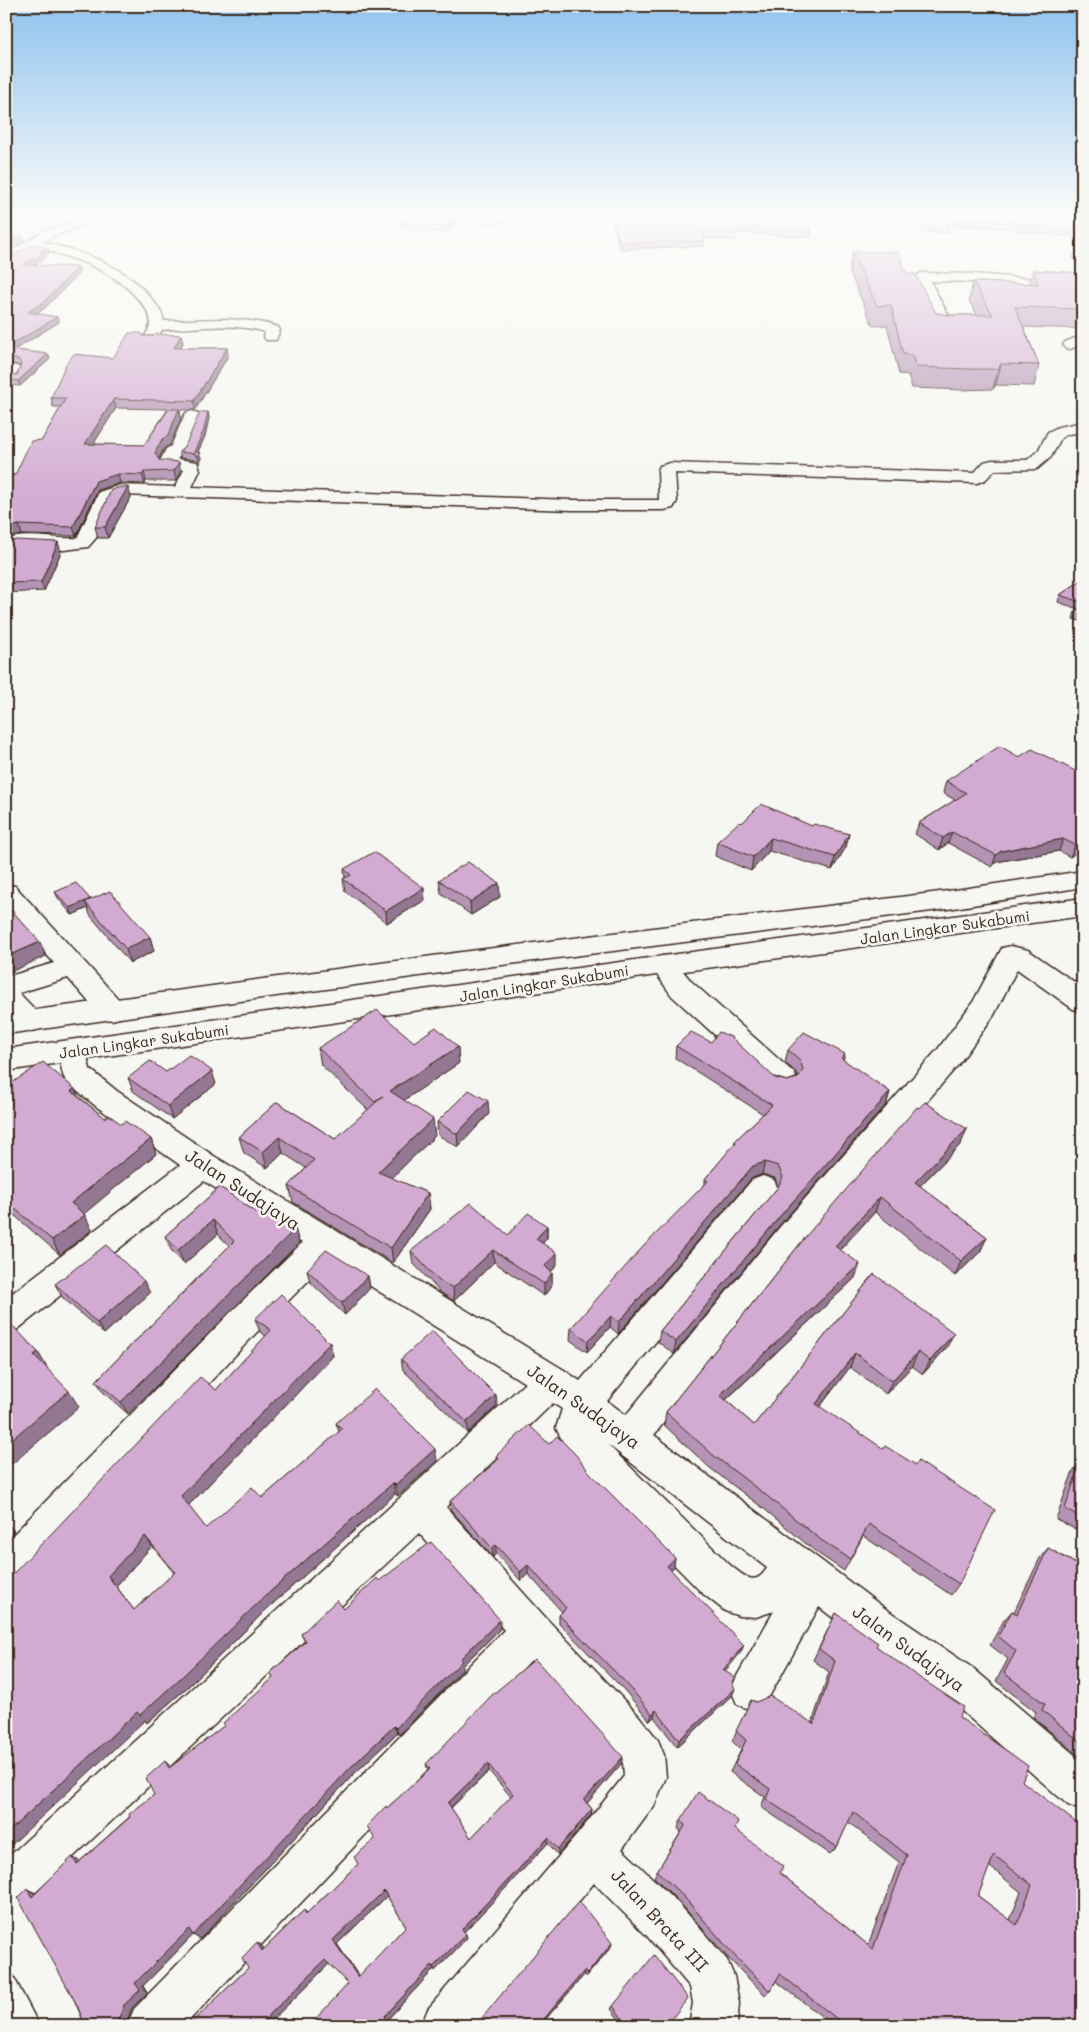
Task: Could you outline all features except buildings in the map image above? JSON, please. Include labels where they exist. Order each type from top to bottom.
[{"type":"street","points":[[150,339],[157,326],[157,316],[154,312]]},
{"type":"street","points":[[940,312],[946,324]]},
{"type":"street","points":[[157,326],[257,325],[274,330],[271,337]]},
{"type":"street","points":[[181,492],[192,470],[191,466],[167,463],[172,452],[178,448],[192,416]]},
{"type":"street","points":[[6,547],[16,542],[64,545],[82,543],[87,538],[106,496],[114,491],[573,505],[666,505],[668,501],[666,470],[670,468],[977,478],[992,464],[1031,465],[1045,454],[1054,435],[1064,430],[1083,427]]},
{"type":"street","name":"Jalan Lingkar Sukabumi","points":[[18,1023],[462,960],[948,900],[1083,879]]},
{"type":"street","points":[[6,892],[112,1010]]},
{"type":"street","name":"Jalan Lingkar Sukabumi","points":[[6,1060],[72,1052],[663,965],[1083,907]]},
{"type":"street","points":[[630,1438],[790,1238],[948,1057],[984,1008],[1011,955],[1019,957],[1083,1002]]},
{"type":"street","points":[[462,960],[472,994]]},
{"type":"street","points":[[663,965],[682,989],[784,1081]]},
{"type":"street","points":[[6,987],[72,967]]},
{"type":"street","points":[[6,997],[18,1023]]},
{"type":"street","name":"Jalan Sudajaya","points":[[72,1052],[77,1075],[107,1099],[203,1165],[552,1381],[870,1621],[960,1683],[1083,1790]]},
{"type":"street","points":[[6,1318],[203,1165]]},
{"type":"street","points":[[763,1189],[583,1404],[576,1414],[574,1428],[582,1442],[610,1472],[716,1579],[739,1597],[756,1598],[775,1590],[803,1571]]},
{"type":"street","points":[[6,1570],[243,1323],[325,1242]]},
{"type":"street","points":[[6,1889],[420,1506],[552,1381]]},
{"type":"street","points":[[420,1506],[531,1631],[623,1730],[643,1755],[645,1777],[639,1790],[593,1851],[445,2026]]},
{"type":"street","points":[[751,1690],[803,1571]]},
{"type":"street","points":[[151,2026],[531,1631]]},
{"type":"street","name":"Jalan Brata III","points":[[593,1851],[663,1920],[711,1976],[716,2002],[713,2026]]},
{"type":"street","points":[[6,1912],[67,2026]]}]
